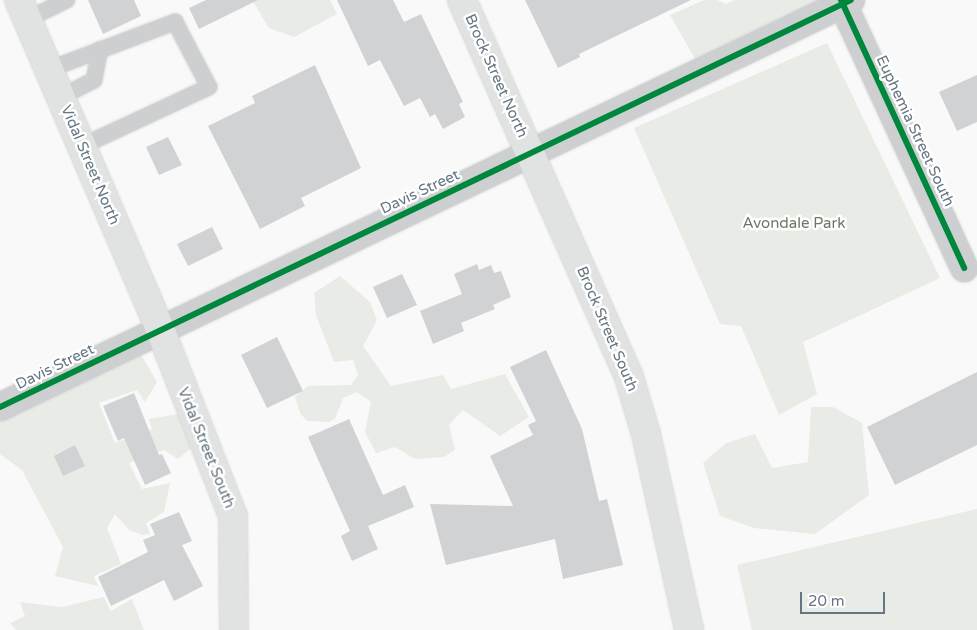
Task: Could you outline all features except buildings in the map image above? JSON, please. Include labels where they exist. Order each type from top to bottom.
[{"type":"main road","name":"Brock Street North","points":[[462,0],[530,153]]},
{"type":"main road","name":"Vidal Street North","points":[[24,10],[160,329]]},
{"type":"main road","name":"Brock Street South","points":[[530,153],[629,377],[646,434],[689,630]]},
{"type":"main road","name":"Vidal Street South","points":[[160,329],[233,516],[234,630]]},
{"type":"street","name":"Davis Street","points":[[0,407],[845,1]]},
{"type":"street","name":"Euphemia Street South","points":[[845,1],[964,268]]},
{"type":"lane","points":[[24,10],[67,0]]},
{"type":"lane","points":[[50,69],[174,22],[209,87],[82,146]]},
{"type":"lane","points":[[61,97],[94,80],[100,50]]},
{"type":"green space","points":[[252,0],[330,0],[337,14],[294,37],[269,28]]},
{"type":"green space","points":[[704,0],[717,0],[726,4],[734,0],[832,0],[699,66],[670,15]]},
{"type":"green space","name":"Avondale Park","points":[[827,43],[940,278],[803,342],[817,394],[779,415],[741,326],[720,324],[634,128]]},
{"type":"green space","points":[[340,276],[370,302],[377,320],[363,346],[391,386],[443,375],[451,389],[505,374],[529,417],[500,436],[463,410],[449,425],[455,450],[444,457],[415,459],[395,447],[376,453],[365,432],[371,402],[357,392],[343,398],[335,419],[329,422],[307,421],[300,413],[295,397],[308,386],[351,385],[358,375],[353,360],[334,362],[316,315],[314,293]]},
{"type":"green space","points":[[136,346],[157,382],[145,402],[137,390],[99,403],[115,443],[152,429],[149,419],[178,414],[194,446],[178,459],[164,450],[129,463],[142,489],[170,483],[164,512],[146,523],[150,534],[142,535],[129,530],[115,514],[107,528],[121,564],[94,576],[98,586],[55,576],[63,547],[22,470],[0,454],[0,411]]},
{"type":"green space","points":[[811,407],[833,407],[862,423],[869,495],[815,534],[754,528],[720,516],[703,463],[726,443],[755,434],[772,468],[808,462]]},
{"type":"green space","points":[[977,509],[977,630],[752,630],[737,565]]},
{"type":"green space","points":[[104,597],[111,611],[132,599],[144,630],[16,630],[10,623],[25,616],[20,602],[62,607]]},
{"type":"cycle path","points":[[841,0],[964,268]]},
{"type":"cycle path","points":[[0,407],[851,0]]}]
